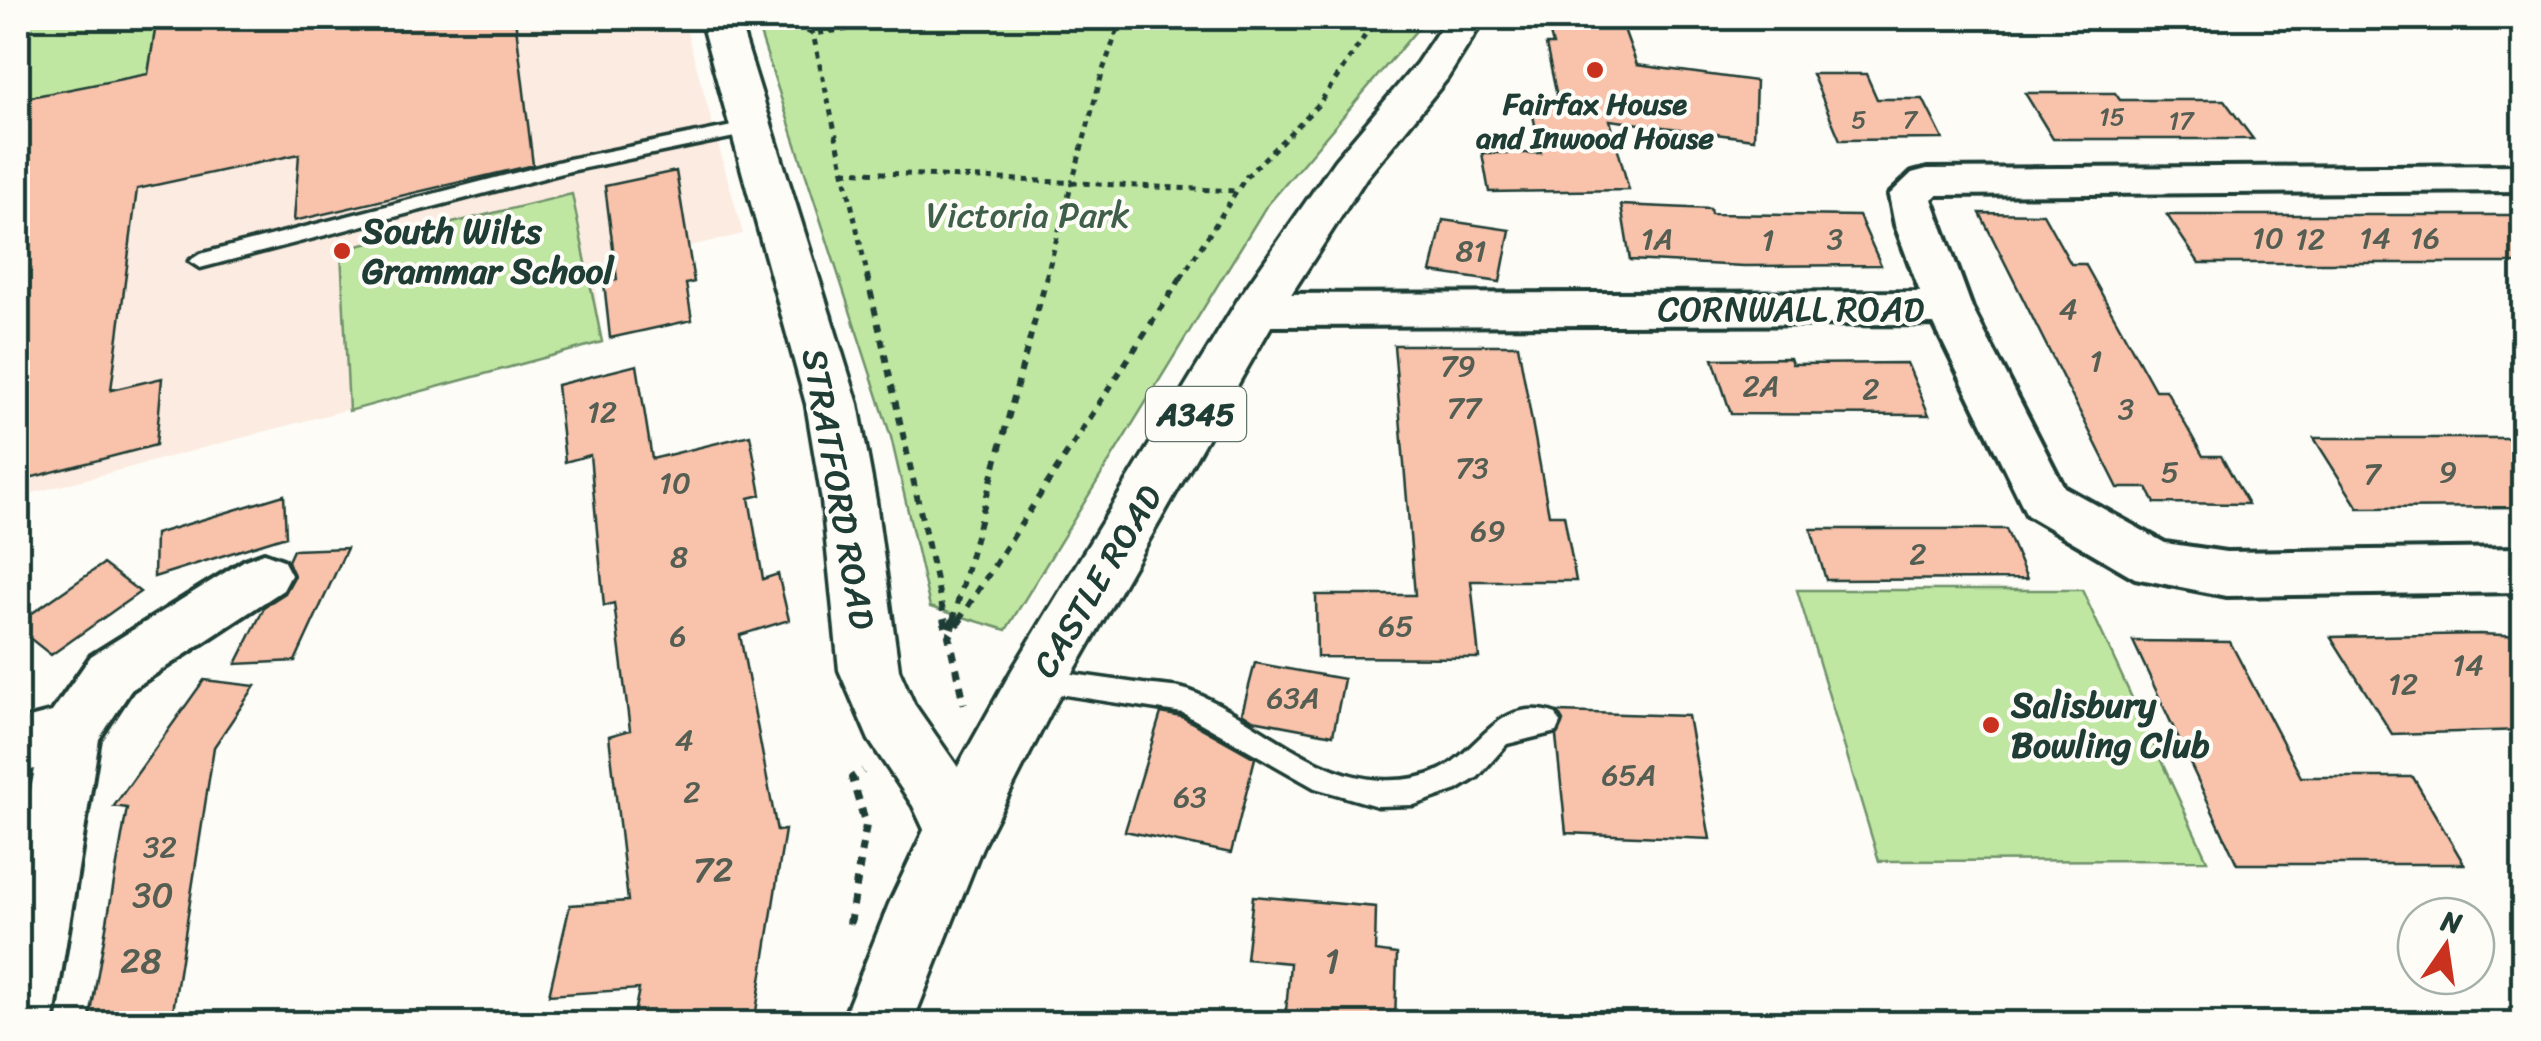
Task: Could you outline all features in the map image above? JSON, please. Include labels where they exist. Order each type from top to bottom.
[{"type":"main road","name":"STRATFORD ROAD","points":[[720,18],[832,404],[869,670],[905,744],[935,786],[957,830]]},
{"type":"main road","name":"CASTLE ROAD","points":[[876,1024],[913,927],[957,830],[1038,681],[1256,310],[1350,170],[1433,70],[1466,18]]},
{"type":"street","name":"CORNWALL ROAD","points":[[1256,310],[1949,308],[1910,196],[1927,182],[2524,178]]},
{"type":"street","points":[[1949,308],[2045,501],[2154,564],[2226,574],[2524,570]]},
{"type":"street","points":[[20,1024],[44,740],[111,673],[264,576]]},
{"type":"lane","points":[[200,261],[569,165],[752,128]]},
{"type":"lane","points":[[1038,681],[1188,702],[1326,780],[1376,792],[1414,792],[1446,781],[1468,768],[1496,735],[1520,725],[1546,723]]},
{"type":"path","points":[[805,18],[813,34],[964,705],[852,778],[866,825],[850,926]]},
{"type":"path","points":[[796,26],[813,34],[930,18]]},
{"type":"path","points":[[948,636],[1122,18]]},
{"type":"path","points":[[948,636],[1236,192],[1288,132],[1319,104],[1377,18]]},
{"type":"path","points":[[844,171],[1236,192]]},
{"type":"shaded area","name":"South Wilts Grammar School","points":[[18,18],[683,18],[743,234],[593,268],[602,342],[18,497]]},
{"type":"green space","points":[[18,18],[157,18],[148,75],[26,98],[18,126]]},
{"type":"green space","name":"Victoria Park","points":[[755,18],[1423,18],[1265,208],[1006,630],[930,607],[891,437]]},
{"type":"green space","points":[[572,194],[602,342],[349,411],[341,250]]},
{"type":"green space","name":"Salisbury Bowling Club","points":[[1797,590],[2082,590],[2207,860],[1879,861]]},
{"type":"building","points":[[157,18],[515,18],[533,165],[294,221],[299,154],[137,189],[111,390],[162,378],[156,445],[18,481],[18,131],[25,98],[148,74]]},
{"type":"building","points":[[1546,18],[1620,18],[1637,65],[1756,81],[1754,139],[1610,120],[1629,190],[1489,192],[1482,153],[1541,153],[1531,106],[1559,106],[1546,45],[1553,45]]},
{"type":"building","points":[[1812,74],[1866,74],[1877,99],[1923,99],[1943,139],[1840,140]]},
{"type":"building","points":[[2025,93],[2115,93],[2120,100],[2224,100],[2253,139],[2053,139]]},
{"type":"building","points":[[676,171],[694,282],[686,284],[692,320],[610,338],[604,282],[617,280],[605,186]]},
{"type":"building","points":[[1621,205],[1710,209],[1711,214],[1859,216],[1881,265],[1744,266],[1630,260]]},
{"type":"building","points":[[1980,213],[2043,214],[2071,264],[2085,264],[2155,390],[2166,390],[2203,456],[2221,456],[2248,504],[2155,503],[2147,488],[2118,488]]},
{"type":"building","points":[[2167,215],[2524,215],[2524,263],[2199,263]]},
{"type":"building","points":[[1443,220],[1510,230],[1500,282],[1431,272]]},
{"type":"building","points":[[1394,345],[1518,345],[1549,515],[1564,515],[1576,581],[1471,581],[1479,658],[1317,657],[1316,595],[1415,595]]},
{"type":"building","points":[[1790,358],[1792,364],[1907,363],[1929,415],[1731,414],[1713,359]]},
{"type":"building","points":[[637,365],[652,459],[750,435],[761,495],[749,498],[763,579],[778,574],[789,620],[740,635],[777,831],[785,830],[754,1024],[632,1024],[639,989],[549,995],[570,905],[628,901],[609,736],[630,730],[614,603],[604,606],[590,455],[565,462],[557,385]]},
{"type":"building","points":[[2314,438],[2524,438],[2524,507],[2358,508]]},
{"type":"building","points":[[284,495],[286,536],[154,577],[155,534]]},
{"type":"building","points":[[1811,529],[2006,529],[2027,579],[1826,580]]},
{"type":"building","points":[[347,548],[295,661],[236,664],[265,606],[285,593],[294,577],[288,561],[293,550]]},
{"type":"building","points":[[103,564],[140,592],[51,655],[18,629],[18,623]]},
{"type":"building","points":[[2524,636],[2524,730],[2392,734],[2331,637]]},
{"type":"building","name":"Salisbury Bowling Club","points":[[2133,641],[2230,642],[2301,777],[2413,777],[2464,864],[2237,864]]},
{"type":"building","points":[[1255,663],[1344,679],[1333,735],[1253,720],[1242,713]]},
{"type":"building","points":[[204,680],[255,686],[214,747],[171,1024],[89,1024],[127,808],[114,806]]},
{"type":"building","points":[[1558,712],[1688,716],[1710,839],[1566,833],[1556,736],[1563,721]]},
{"type":"building","points":[[1161,713],[1182,717],[1255,758],[1231,853],[1125,831]]},
{"type":"building","points":[[1253,896],[1376,907],[1375,951],[1397,954],[1395,1024],[1285,1024],[1290,963],[1246,959]]},
{"type":"place","name":"Fairfax House and Inwood House","points":[[1595,70]]},
{"type":"place","name":"South Wilts Grammar School","points":[[342,251]]},
{"type":"place","name":"Salisbury Bowling Club","points":[[1991,725]]}]
